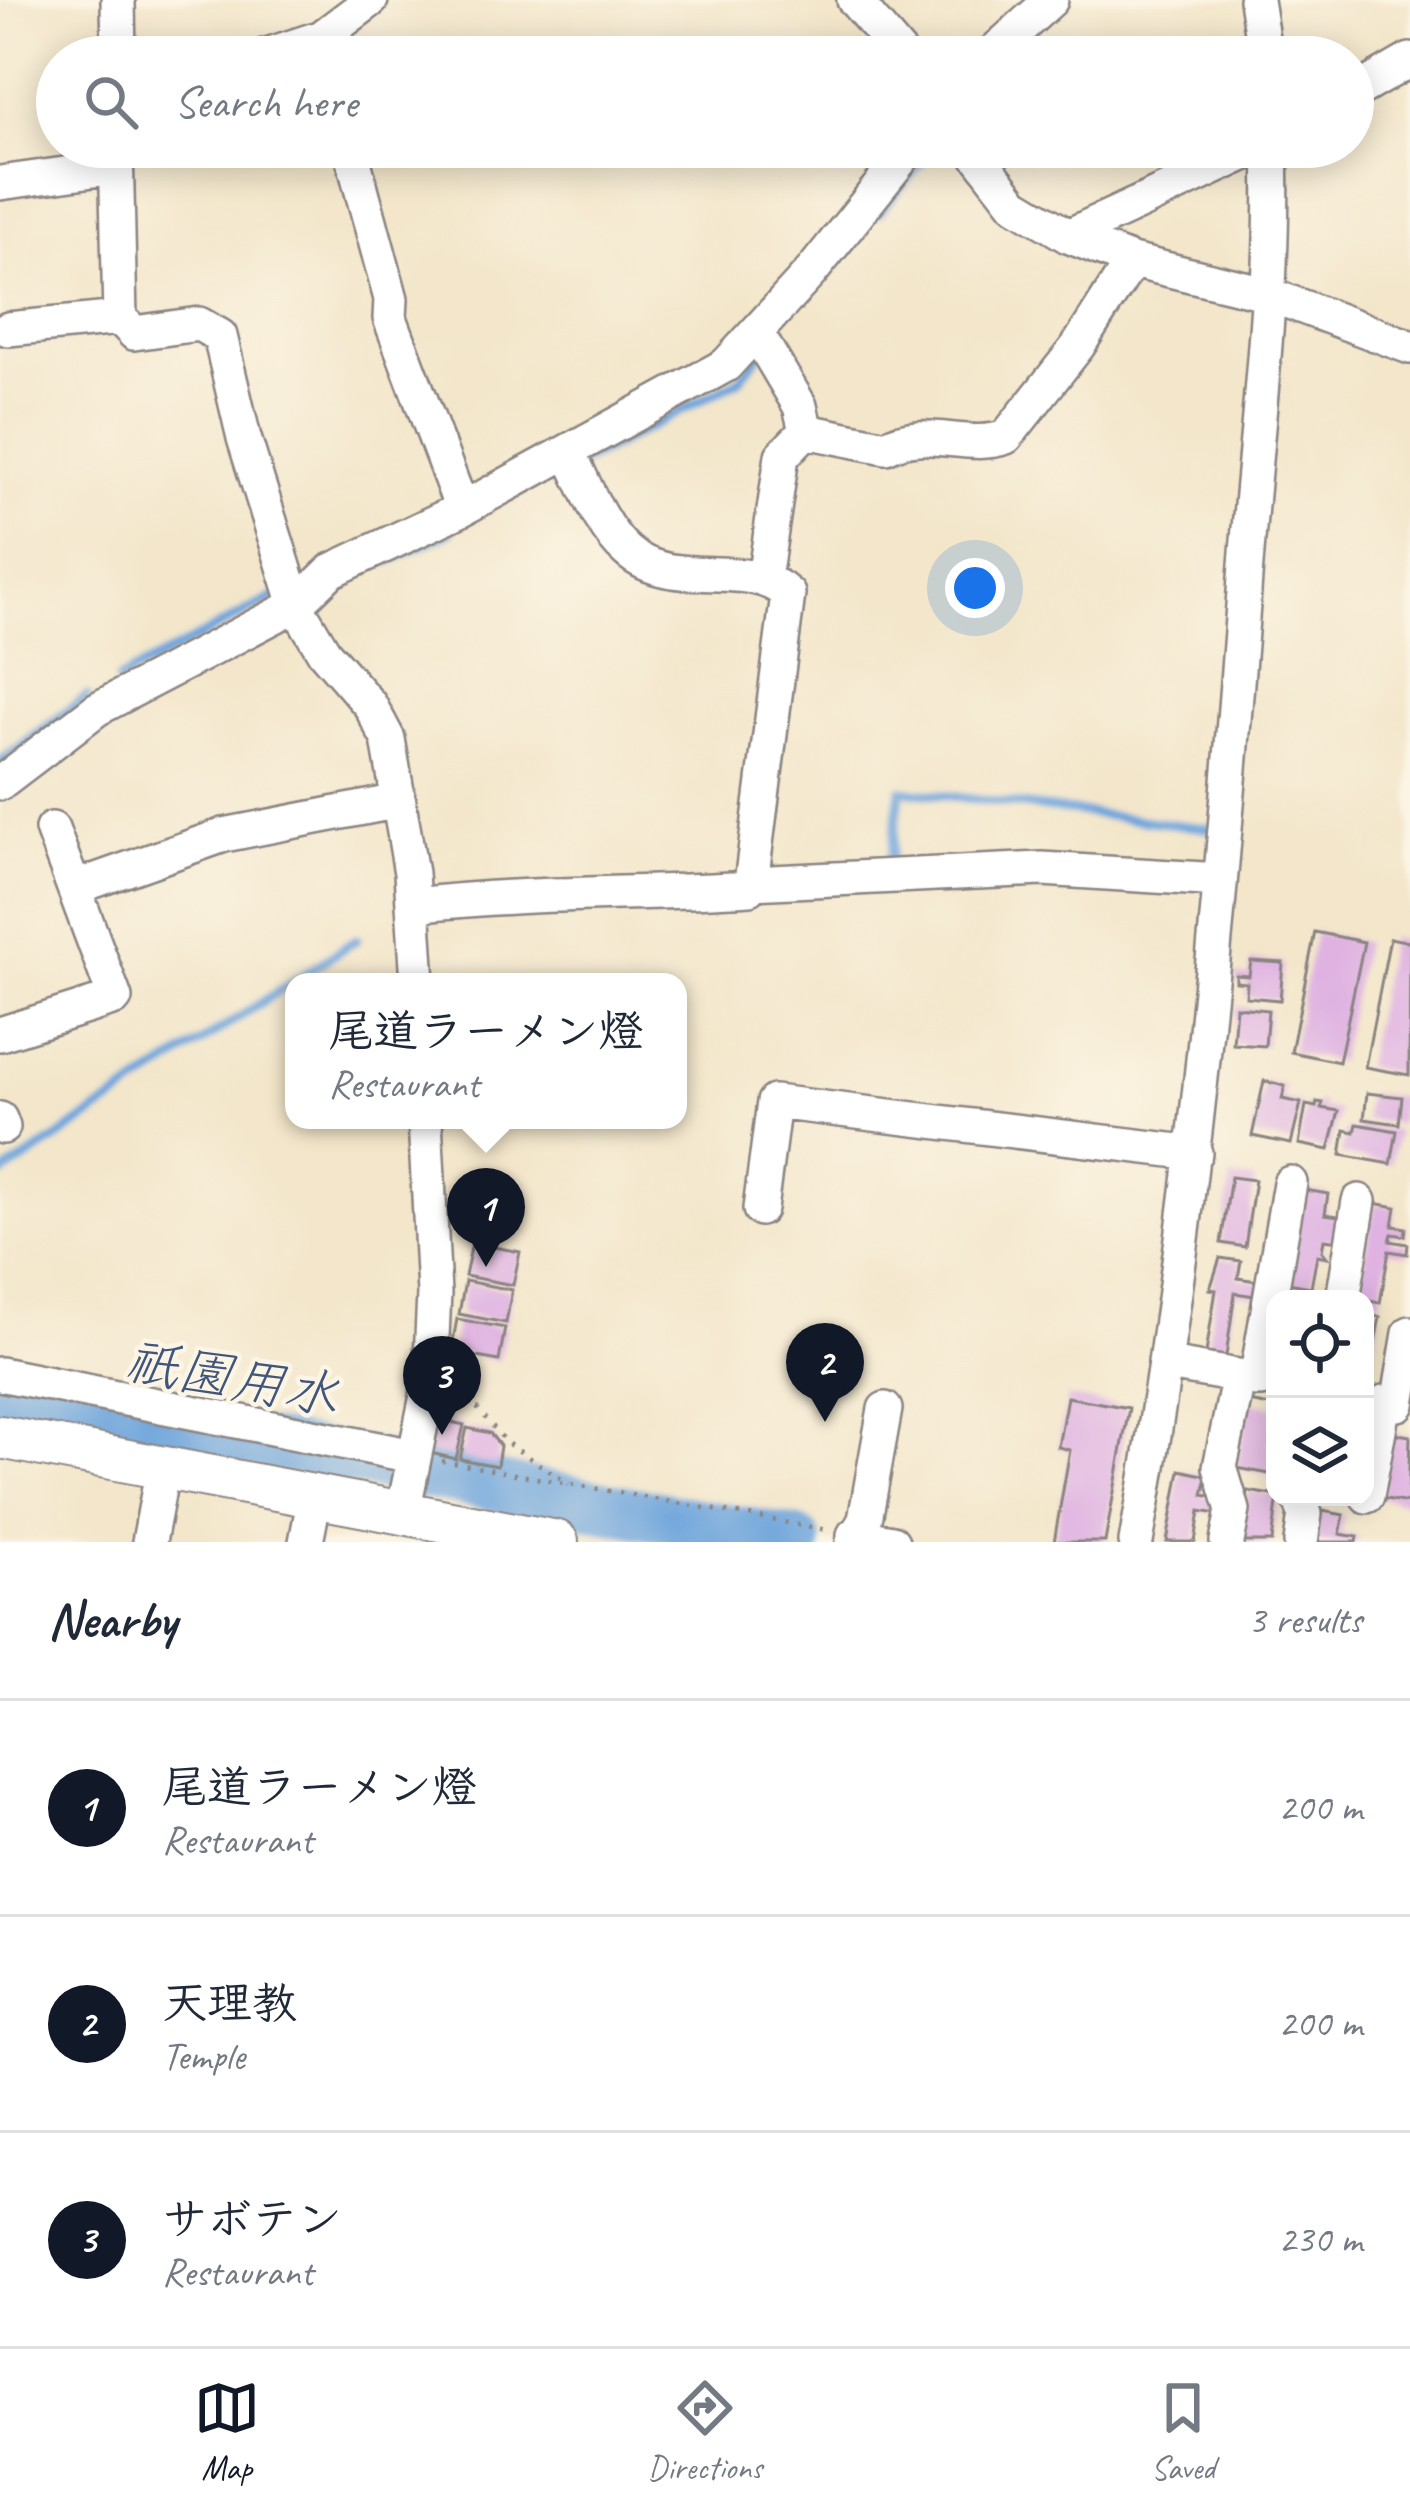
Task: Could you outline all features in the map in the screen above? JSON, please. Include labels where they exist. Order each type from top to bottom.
[{"type":"street","points":[[118,0],[119,36]]},
{"type":"street","points":[[335,36],[371,0]]},
{"type":"street","points":[[854,0],[885,36]]},
{"type":"street","points":[[1011,36],[1051,0]]},
{"type":"street","points":[[1256,0],[1261,36]]},
{"type":"street","points":[[1374,81],[1410,60]]},
{"type":"street","points":[[0,183],[67,168]]},
{"type":"street","points":[[116,168],[120,318],[134,333],[199,324],[220,336],[296,605],[324,652],[370,705],[388,739],[415,905],[418,973]]},
{"type":"street","points":[[356,168],[391,299],[391,318],[462,509]]},
{"type":"street","points":[[0,783],[97,709],[296,605],[331,571],[573,462],[761,343],[895,168]]},
{"type":"street","points":[[987,168],[1015,204],[1068,236],[1132,261],[1265,293],[1410,346]]},
{"type":"street","points":[[1068,236],[1214,168]]},
{"type":"street","points":[[1136,1542],[1168,1364],[1196,1153],[1265,293],[1270,168]]},
{"type":"street","points":[[764,579],[777,473],[790,442],[806,431],[886,447],[904,436],[992,442],[1006,437],[1078,346],[1132,261]]},
{"type":"street","points":[[8,329],[120,318]]},
{"type":"street","points":[[761,343],[800,406],[806,431]]},
{"type":"street","points":[[415,905],[487,896],[594,898],[750,888],[752,883],[788,594],[764,579],[688,575],[629,554],[610,533],[573,462]]},
{"type":"street","points":[[74,888],[224,836],[399,801]]},
{"type":"street","points":[[0,1034],[115,998],[52,829]]},
{"type":"street","points":[[752,883],[1042,869],[1220,880]]},
{"type":"street","points":[[760,1209],[774,1102],[1196,1153]]},
{"type":"street","points":[[409,1479],[430,1381],[434,1294],[425,1129]]},
{"type":"street","points":[[1227,1542],[1233,1510],[1220,1467],[1257,1380],[1290,1183]]},
{"type":"street","points":[[1344,1290],[1359,1201]]},
{"type":"street","points":[[1374,1466],[1410,1333]]},
{"type":"street","points":[[1168,1364],[1257,1380]]},
{"type":"street","points":[[0,1374],[409,1479],[557,1542]]},
{"type":"street","points":[[885,1409],[865,1520],[854,1538],[892,1542]]},
{"type":"street","points":[[0,1436],[314,1496],[409,1479]]},
{"type":"street","points":[[149,1542],[163,1467]]},
{"type":"street","points":[[306,1542],[314,1496]]},
{"type":"street","points":[[1300,1542],[1302,1506]]},
{"type":"path","points":[[430,1381],[476,1408],[507,1443],[555,1470],[571,1487]]},
{"type":"path","points":[[409,1479],[571,1487],[854,1538]]},
{"type":"building","points":[[1315,932],[1364,942],[1339,1062],[1291,1052]]},
{"type":"building","points":[[1390,938],[1410,942],[1409,1075],[1365,1067]]},
{"type":"building","points":[[1251,961],[1283,963],[1280,1000],[1246,997],[1247,983],[1236,982],[1236,975],[1249,976]]},
{"type":"building","points":[[1236,1007],[1268,1010],[1265,1046],[1233,1044]]},
{"type":"building","points":[[1264,1081],[1285,1086],[1282,1099],[1301,1103],[1291,1144],[1252,1136]]},
{"type":"building","points":[[1367,1093],[1402,1097],[1399,1124],[1364,1119]]},
{"type":"building","points":[[1317,1102],[1323,1103],[1321,1108],[1339,1111],[1329,1150],[1299,1144],[1306,1105],[1316,1107]]},
{"type":"building","points":[[1357,1124],[1397,1131],[1391,1164],[1341,1155],[1345,1130],[1355,1132]]},
{"type":"building","points":[[1231,1177],[1255,1180],[1245,1247],[1221,1243]]},
{"type":"building","points":[[1305,1190],[1328,1194],[1325,1214],[1344,1217],[1340,1241],[1324,1239],[1322,1251],[1327,1257],[1317,1255],[1311,1287],[1288,1283]]},
{"type":"building","points":[[1374,1203],[1396,1207],[1393,1226],[1406,1228],[1405,1236],[1392,1234],[1390,1241],[1408,1244],[1407,1254],[1389,1251],[1380,1303],[1374,1302],[1374,1290],[1360,1290]]},
{"type":"building","points":[[472,1243],[520,1252],[513,1285],[465,1276]]},
{"type":"building","points":[[1220,1258],[1241,1261],[1238,1278],[1263,1282],[1261,1297],[1235,1293],[1226,1356],[1206,1353],[1216,1290],[1210,1289]]},
{"type":"building","points":[[465,1281],[512,1290],[506,1323],[459,1314]]},
{"type":"building","points":[[1374,1316],[1380,1317],[1374,1348]]},
{"type":"building","points":[[457,1319],[505,1328],[499,1361],[451,1352]]},
{"type":"building","points":[[1067,1397],[1129,1408],[1105,1542],[1054,1542],[1070,1450],[1058,1447]]},
{"type":"building","points":[[1249,1402],[1266,1405],[1266,1473],[1237,1468]]},
{"type":"building","points":[[433,1418],[464,1425],[456,1459],[426,1452]]},
{"type":"building","points":[[467,1428],[490,1433],[500,1446],[497,1466],[460,1459]]},
{"type":"building","points":[[1391,1433],[1410,1436],[1408,1503],[1381,1498]]},
{"type":"building","points":[[1180,1470],[1207,1476],[1203,1495],[1220,1498],[1217,1514],[1200,1511],[1195,1542],[1167,1542]]},
{"type":"building","points":[[1248,1491],[1266,1494],[1266,1506],[1277,1506],[1272,1542],[1241,1542]]},
{"type":"building","points":[[1317,1510],[1344,1515],[1340,1534],[1358,1537],[1357,1542],[1312,1542]]},
{"type":"waterway","points":[[879,213],[917,168]]},
{"type":"waterway","points":[[582,463],[739,380],[759,354]]},
{"type":"waterway","points":[[389,561],[450,532]]},
{"type":"waterway","points":[[118,680],[280,594]]},
{"type":"waterway","points":[[0,761],[87,696]]},
{"type":"waterway","points":[[890,864],[901,790],[1213,829]]},
{"type":"waterway","points":[[306,973],[357,939]]},
{"type":"waterway","points":[[0,1176],[285,987]]},
{"type":"waterway","name":"祇園用水","points":[[0,1395],[796,1542]]},
{"type":"place","name":"尾道ラーメン燈","points":[[486,1267]]},
{"type":"place","name":"天理教","points":[[825,1422]]},
{"type":"place","name":"サボテン","points":[[442,1435]]}]
